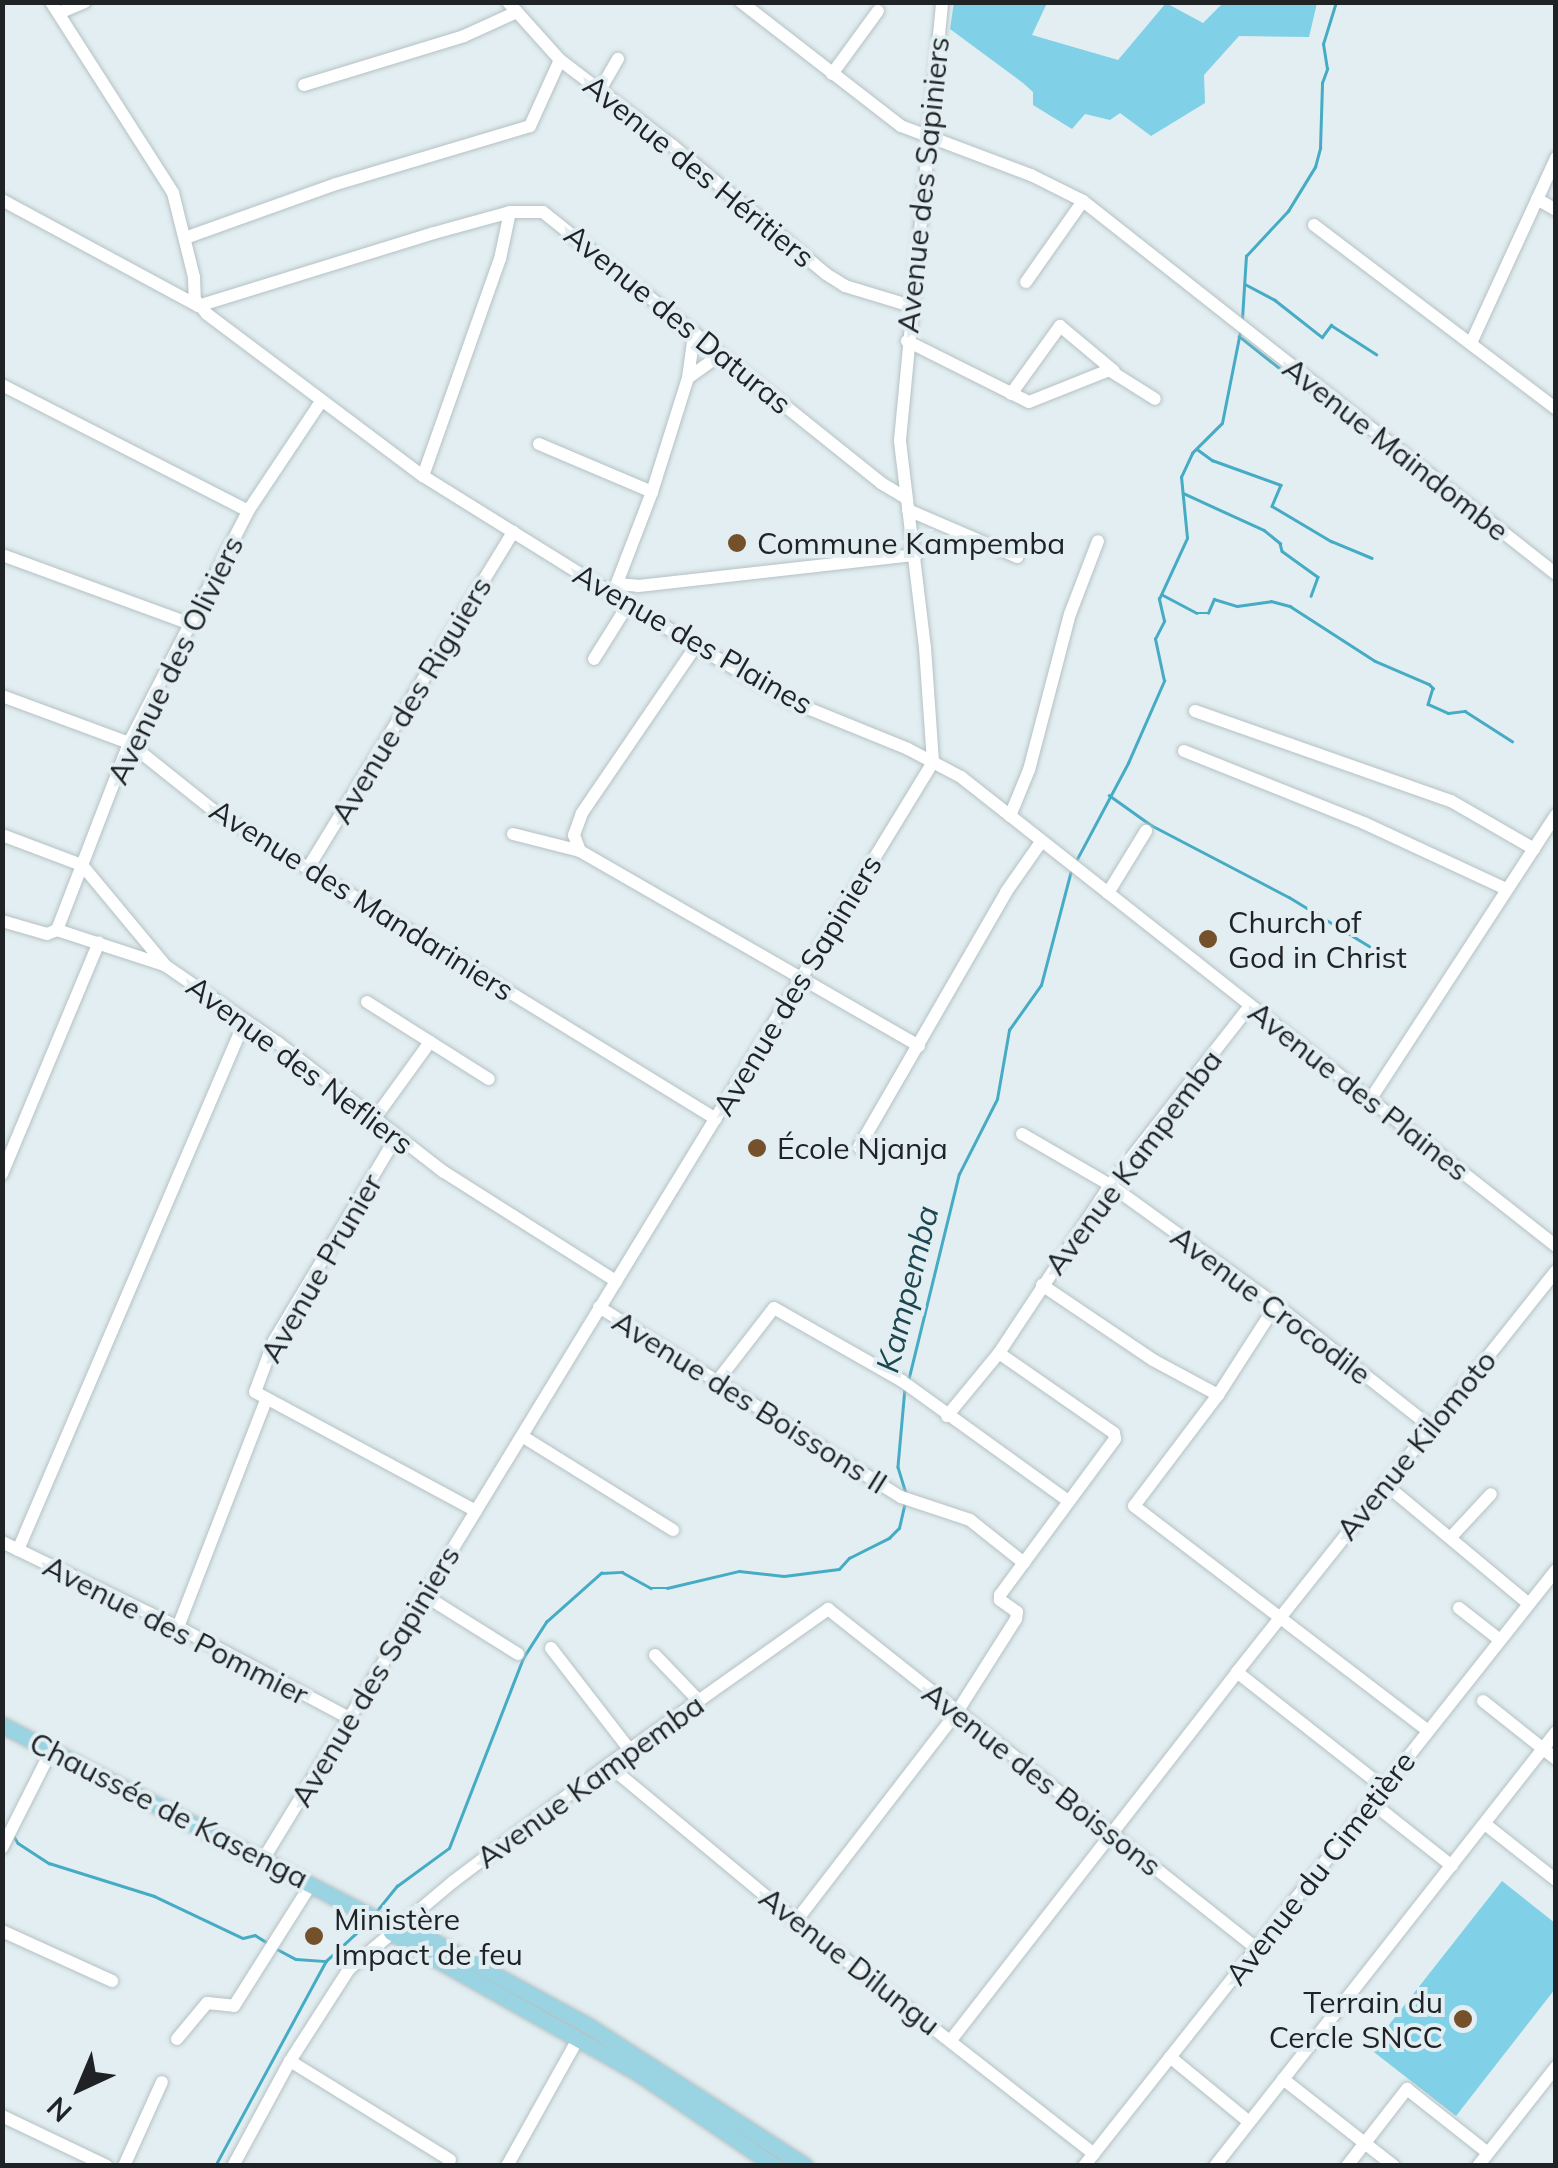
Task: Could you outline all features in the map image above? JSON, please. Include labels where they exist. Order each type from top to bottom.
[{"type":"main road","name":"Chaussée de Kasenga","points":[[2,1725],[387,1923],[642,2066],[806,2166]]},
{"type":"main road","name":"Chaussée de Kasenga","points":[[387,1923],[578,2039],[642,2066],[771,2164]]},
{"type":"street","points":[[85,2],[55,8],[173,193],[198,306]]},
{"type":"street","name":"Avenue Maindombe","points":[[742,2],[890,119],[1083,200],[1249,336],[1556,574]]},
{"type":"street","name":"Avenue des Sapiniers","points":[[264,1858],[932,762],[916,555],[900,440],[942,2]]},
{"type":"street","points":[[304,86],[464,36],[512,7]]},
{"type":"street","name":"Avenue des Héritiers","points":[[512,7],[560,60],[826,274],[844,286],[911,306]]},
{"type":"street","points":[[832,74],[878,11]]},
{"type":"street","points":[[600,90],[618,59]]},
{"type":"street","points":[[185,238],[336,184],[530,126],[560,60]]},
{"type":"street","points":[[1471,343],[1556,158]]},
{"type":"street","points":[[1537,199],[1556,210]]},
{"type":"street","name":"Avenue des Plaines","points":[[2,200],[198,306],[320,403],[423,476],[615,588],[629,603],[696,646],[790,701],[960,777],[1556,1246]]},
{"type":"street","points":[[1026,282],[1083,200]]},
{"type":"street","name":"Avenue des Daturas","points":[[198,306],[510,212],[532,210],[555,219],[907,504],[1018,557]]},
{"type":"street","points":[[423,476],[500,260],[510,212]]},
{"type":"street","points":[[1314,225],[1556,409]]},
{"type":"street","points":[[1012,394],[1060,326],[1155,399]]},
{"type":"street","points":[[694,334],[688,378],[652,492],[615,588],[916,555]]},
{"type":"street","points":[[907,341],[1029,402],[1114,371]]},
{"type":"street","points":[[688,378],[720,355]]},
{"type":"street","points":[[2,385],[248,511]]},
{"type":"street","name":"Avenue des Oliviers","points":[[57,930],[129,743],[248,511],[320,403]]},
{"type":"street","points":[[539,444],[652,492]]},
{"type":"street","name":"Avenue des Riguiers","points":[[308,868],[514,532]]},
{"type":"street","points":[[1010,816],[1029,770],[1070,614],[1098,541]]},
{"type":"street","points":[[2,556],[191,624]]},
{"type":"street","points":[[594,659],[629,603]]},
{"type":"street","points":[[580,851],[574,835],[582,812],[696,646]]},
{"type":"street","name":"Avenue des Mandariniers","points":[[2,696],[129,743],[213,810],[716,1119]]},
{"type":"street","points":[[1195,710],[1451,801],[1534,849]]},
{"type":"street","points":[[1184,751],[1364,822],[1506,888]]},
{"type":"street","points":[[1370,1100],[1556,815]]},
{"type":"street","points":[[1108,892],[1146,831]]},
{"type":"street","points":[[513,834],[580,851],[918,1046]]},
{"type":"street","name":"Avenue des Nefliers","points":[[2,835],[82,865],[166,966],[444,1172],[616,1281]]},
{"type":"street","points":[[859,1147],[1006,892],[1042,842]]},
{"type":"street","points":[[2,921],[47,934],[57,930],[166,966]]},
{"type":"street","points":[[2,1174],[100,942]]},
{"type":"street","points":[[367,1002],[490,1079]]},
{"type":"street","name":"Avenue Kampemba","points":[[946,1416],[999,1353],[1110,1185],[1250,1006]]},
{"type":"street","points":[[18,1550],[244,1023]]},
{"type":"street","points":[[375,1118],[430,1042]]},
{"type":"street","name":"Avenue Crocodile","points":[[1022,1134],[1110,1185],[1276,1305],[1430,1426]]},
{"type":"street","name":"Avenue Prunier","points":[[397,1136],[274,1341],[256,1388],[266,1400],[476,1511]]},
{"type":"street","name":"Avenue Kilomoto","points":[[1111,1834],[1556,1271]]},
{"type":"street","points":[[1042,1285],[1154,1360],[1218,1395]]},
{"type":"street","points":[[1276,1305],[1218,1395],[1134,1506],[1428,1731]]},
{"type":"street","name":"Avenue des Boissons II","points":[[600,1307],[715,1384],[901,1497],[970,1520],[1024,1564]]},
{"type":"street","points":[[715,1384],[772,1308],[907,1385],[1066,1500]]},
{"type":"street","points":[[796,1921],[957,1712],[1018,1614],[999,1597],[1115,1435],[999,1353]]},
{"type":"street","points":[[178,1627],[266,1400]]},
{"type":"street","points":[[522,1436],[672,1530]]},
{"type":"street","points":[[1385,1484],[1528,1603]]},
{"type":"street","points":[[1452,1536],[1491,1494]]},
{"type":"street","name":"Avenue des Pommier","points":[[2,1542],[178,1627],[349,1718]]},
{"type":"street","name":"Avenue du Cimetière","points":[[1084,2166],[1556,1570]]},
{"type":"street","points":[[424,1595],[518,1654]]},
{"type":"street","points":[[1459,1608],[1500,1640]]},
{"type":"street","name":"Avenue Kampemba","points":[[233,2166],[290,2061],[344,1974],[387,1923],[828,1609]]},
{"type":"street","name":"Avenue des Boissons","points":[[828,1609],[1256,1948]]},
{"type":"street","points":[[551,1648],[629,1749]]},
{"type":"street","points":[[656,1655],[699,1701]]},
{"type":"street","points":[[1237,1672],[1383,1786]]},
{"type":"street","points":[[1483,1701],[1556,1760]]},
{"type":"street","points":[[1214,2166],[1556,1732]]},
{"type":"street","points":[[8,1837],[52,1749]]},
{"type":"street","name":"Avenue Dilungu","points":[[608,1766],[796,1921],[1094,2154]]},
{"type":"street","points":[[1371,1802],[1452,1866]]},
{"type":"street","points":[[1485,1824],[1556,1880]]},
{"type":"street","points":[[951,2040],[1111,1834]]},
{"type":"street","points":[[178,2039],[207,2003],[234,2006],[311,1884]]},
{"type":"street","points":[[2,1930],[112,1981]]},
{"type":"street","points":[[507,2166],[578,2039]]},
{"type":"street","points":[[1170,2058],[1249,2122]]},
{"type":"street","points":[[290,2061],[450,2160]]},
{"type":"street","points":[[1478,2166],[1556,2067]]},
{"type":"street","points":[[1282,2079],[1394,2166]]},
{"type":"street","points":[[124,2166],[162,2082]]},
{"type":"street","points":[[1347,2166],[1407,2089],[1488,2153]]},
{"type":"street","points":[[2,2116],[108,2166]]},
{"type":"shaded area","points":[[954,2],[1047,3],[1032,35],[1118,60],[1166,3],[1203,23],[1223,3],[1317,3],[1309,37],[1239,36],[1204,75],[1205,103],[1151,136],[1120,113],[1110,120],[1085,114],[1072,129],[1033,105],[1033,92],[950,29]]},
{"type":"shaded area","name":"Terrain du Cercle SNCC","points":[[1502,1881],[1555,1923],[1555,1989],[1456,2116],[1370,2049]]},
{"type":"waterway","name":"Kampemba","points":[[1242,319],[1246,256],[1288,211],[1315,167],[1320,148],[1322,83],[1327,69],[1323,44],[1336,2]]},
{"type":"waterway","points":[[1245,284],[1275,300],[1322,337],[1331,325],[1376,354]]},
{"type":"waterway","name":"Kampemba","points":[[1077,859],[1128,763],[1164,681],[1155,639],[1164,621],[1159,599],[1187,538],[1181,477],[1192,453],[1222,423],[1240,332]]},
{"type":"waterway","points":[[1239,336],[1331,409]]},
{"type":"waterway","points":[[1197,449],[1212,460],[1281,485],[1272,506],[1331,541],[1372,558]]},
{"type":"waterway","points":[[1183,493],[1264,530],[1280,543],[1282,551],[1318,577],[1311,596]]},
{"type":"waterway","points":[[1163,595],[1197,613],[1208,613],[1214,599],[1237,606],[1271,601],[1290,606],[1375,661],[1429,684],[1433,688],[1428,704],[1448,713],[1465,711],[1512,741]]},
{"type":"waterway","points":[[1109,795],[1151,825],[1289,897],[1369,946]]},
{"type":"waterway","name":"Kampemba","points":[[908,1381],[959,1174],[997,1099],[1009,1030],[1041,985],[1071,871]]},
{"type":"waterway","name":"Kampemba","points":[[905,1388],[898,1467],[906,1494]]},
{"type":"waterway","name":"Kampemba","points":[[375,1913],[397,1886],[449,1848],[523,1658],[546,1622],[601,1573],[622,1572],[651,1588],[667,1588],[739,1571],[784,1576],[839,1569],[849,1558],[889,1538],[899,1528],[905,1502]]},
{"type":"waterway","points":[[13,1835],[18,1843],[49,1863],[154,1896],[243,1938],[255,1935],[266,1942]]},
{"type":"waterway","name":"Kampemba","points":[[215,2166],[326,1961],[367,1923]]},
{"type":"waterway","points":[[277,1949],[296,1959],[326,1961]]},
{"type":"place","name":"Commune Kampemba","points":[[737,543]]},
{"type":"place","name":"Church of God in Christ","points":[[1208,939]]},
{"type":"place","name":"École Njanja","points":[[757,1148]]},
{"type":"place","name":"Ministère Impact de feu","points":[[314,1936]]},
{"type":"place","name":"Terrain du Cercle SNCC","points":[[1463,2019]]}]
